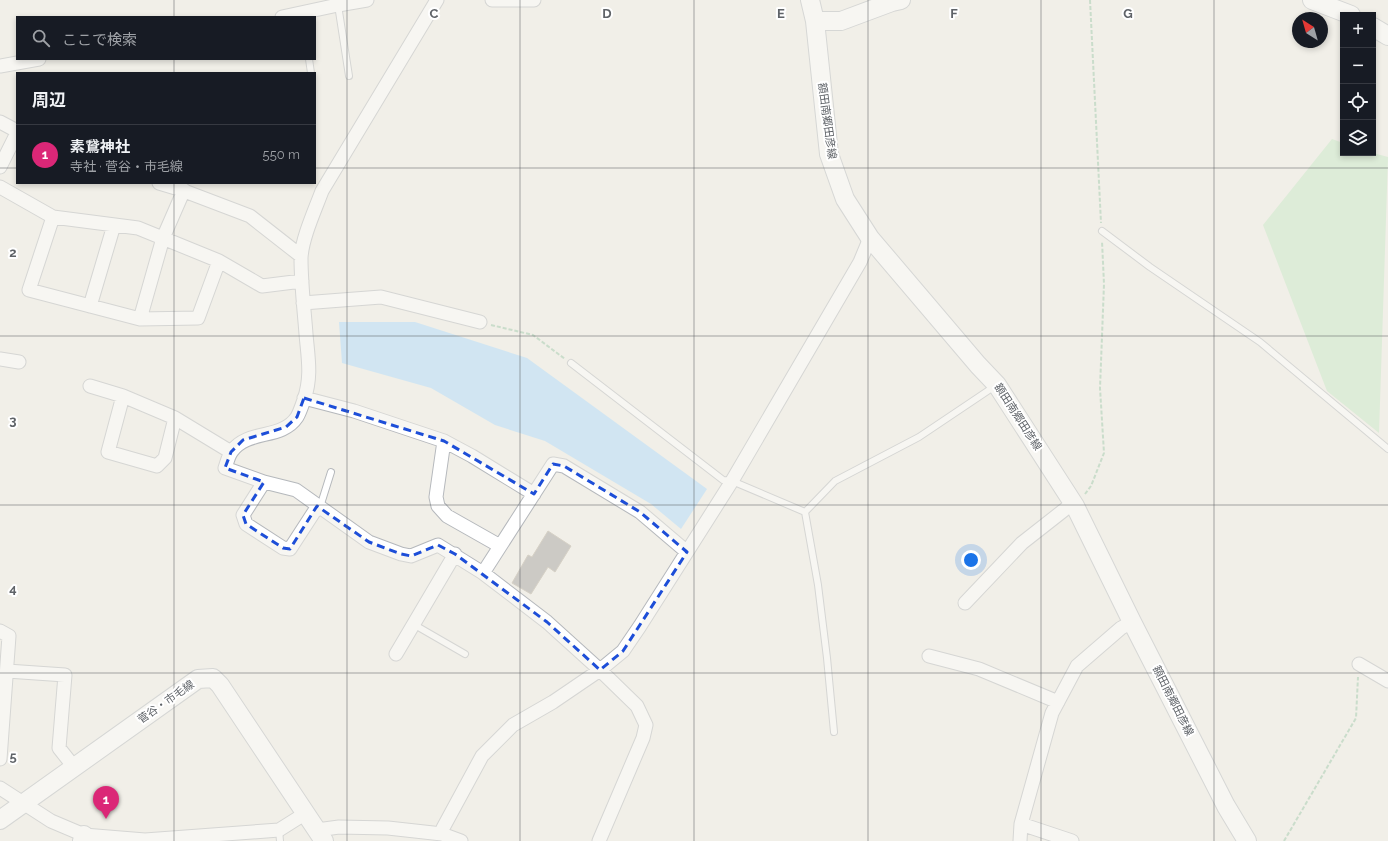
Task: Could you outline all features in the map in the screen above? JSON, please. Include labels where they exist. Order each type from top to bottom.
[{"type":"main road","name":"額田南郷田彦線","points":[[810,0],[815,21],[829,154],[845,199],[870,238],[978,365],[997,384],[1074,504],[1132,622],[1223,799],[1247,841]]},
{"type":"main road","points":[[815,21],[841,21],[901,0]]},
{"type":"main road","points":[[1312,0],[1343,12]]},
{"type":"main road","points":[[1376,29],[1388,36]]},
{"type":"main road","name":"菅谷・市毛線","points":[[0,820],[198,679],[213,678],[220,685],[320,836]]},
{"type":"street","points":[[301,15],[338,4],[367,0]]},
{"type":"street","points":[[437,0],[322,191],[310,222],[301,256],[303,303],[310,374],[304,398],[297,417],[286,427],[276,432],[243,440],[231,452],[225,468],[264,482],[296,490],[369,542],[401,554],[411,556],[438,545],[455,554],[483,572],[548,622],[637,706],[646,725],[643,738],[599,841]]},
{"type":"street","points":[[492,0],[534,0]]},
{"type":"street","points":[[0,66],[33,60]]},
{"type":"street","points":[[0,122],[16,131]]},
{"type":"street","points":[[0,167],[16,134]]},
{"type":"street","points":[[163,184],[184,190],[250,216],[301,256]]},
{"type":"street","points":[[0,187],[53,217],[138,228],[219,261],[262,286],[302,282]]},
{"type":"street","points":[[140,319],[163,238],[184,190]]},
{"type":"street","points":[[53,217],[29,290],[140,319],[198,318],[219,261]]},
{"type":"street","points":[[90,306],[114,225]]},
{"type":"street","points":[[442,834],[443,828],[482,756],[513,725],[553,702],[600,670],[623,650],[640,626],[732,481],[860,262],[870,238]]},
{"type":"street","points":[[303,303],[381,297],[480,322]]},
{"type":"street","points":[[0,359],[19,362]]},
{"type":"street","points":[[90,386],[123,396],[175,418],[231,452]]},
{"type":"street","points":[[123,396],[108,452],[157,466],[165,458],[175,418]]},
{"type":"street","points":[[304,398],[354,411],[444,441],[472,456],[534,494]]},
{"type":"street","points":[[444,441],[436,497],[438,506],[447,516],[500,546]]},
{"type":"street","points":[[483,572],[553,464],[564,466],[640,512],[687,552]]},
{"type":"street","points":[[264,482],[244,515],[246,524],[283,548],[290,549],[314,512],[320,508]]},
{"type":"street","points":[[964,603],[1022,543],[1074,504]]},
{"type":"street","points":[[396,654],[455,554]]},
{"type":"street","points":[[1020,841],[1021,824],[1052,713],[1077,666],[1121,628],[1132,622]]},
{"type":"street","points":[[0,631],[9,636],[0,759]]},
{"type":"street","points":[[929,656],[979,669],[1058,702]]},
{"type":"street","points":[[1359,664],[1388,680]]},
{"type":"street","points":[[6,671],[64,675],[59,748],[74,767]]},
{"type":"street","points":[[0,788],[51,821],[83,838],[145,840],[280,836],[306,813]]},
{"type":"street","points":[[1021,824],[1072,841]]},
{"type":"street","points":[[320,836],[339,826],[388,828],[442,834],[461,841]]},
{"type":"lane","points":[[338,4],[349,76]]},
{"type":"lane","points":[[309,60],[311,72]]},
{"type":"lane","points":[[1102,231],[1150,267],[1260,342],[1388,449]]},
{"type":"lane","points":[[571,363],[723,480],[732,481],[805,512]]},
{"type":"lane","points":[[805,512],[835,481],[919,437],[997,384]]},
{"type":"lane","points":[[320,508],[331,472]]},
{"type":"lane","points":[[805,512],[818,585],[834,732]]},
{"type":"lane","points":[[413,624],[465,654]]},
{"type":"path","points":[[1074,504],[1091,486],[1104,453],[1100,388],[1104,284],[1090,0]]},
{"type":"path","points":[[480,322],[533,335],[571,363]]},
{"type":"path","points":[[1284,841],[1356,718],[1359,664]]},
{"type":"highlighted area","points":[[304,398],[444,441],[534,494],[553,464],[564,466],[640,512],[687,552],[623,651],[600,670],[547,622],[455,554],[438,545],[411,556],[401,554],[369,542],[317,506],[290,549],[283,548],[246,524],[243,515],[264,482],[225,468],[231,452],[243,440],[286,427],[297,417]]},
{"type":"green space","points":[[1332,139],[1340,142],[1340,156],[1376,156],[1376,154],[1388,157],[1379,433],[1327,391],[1263,225]]},
{"type":"water","points":[[339,322],[415,322],[527,358],[707,489],[681,529],[651,504],[545,441],[495,425],[431,388],[342,363]]},
{"type":"building","points":[[548,531],[571,546],[555,572],[548,567],[531,594],[512,583],[528,555],[532,557]]},
{"type":"place","name":"素鵞神社","points":[[106,819]]}]
